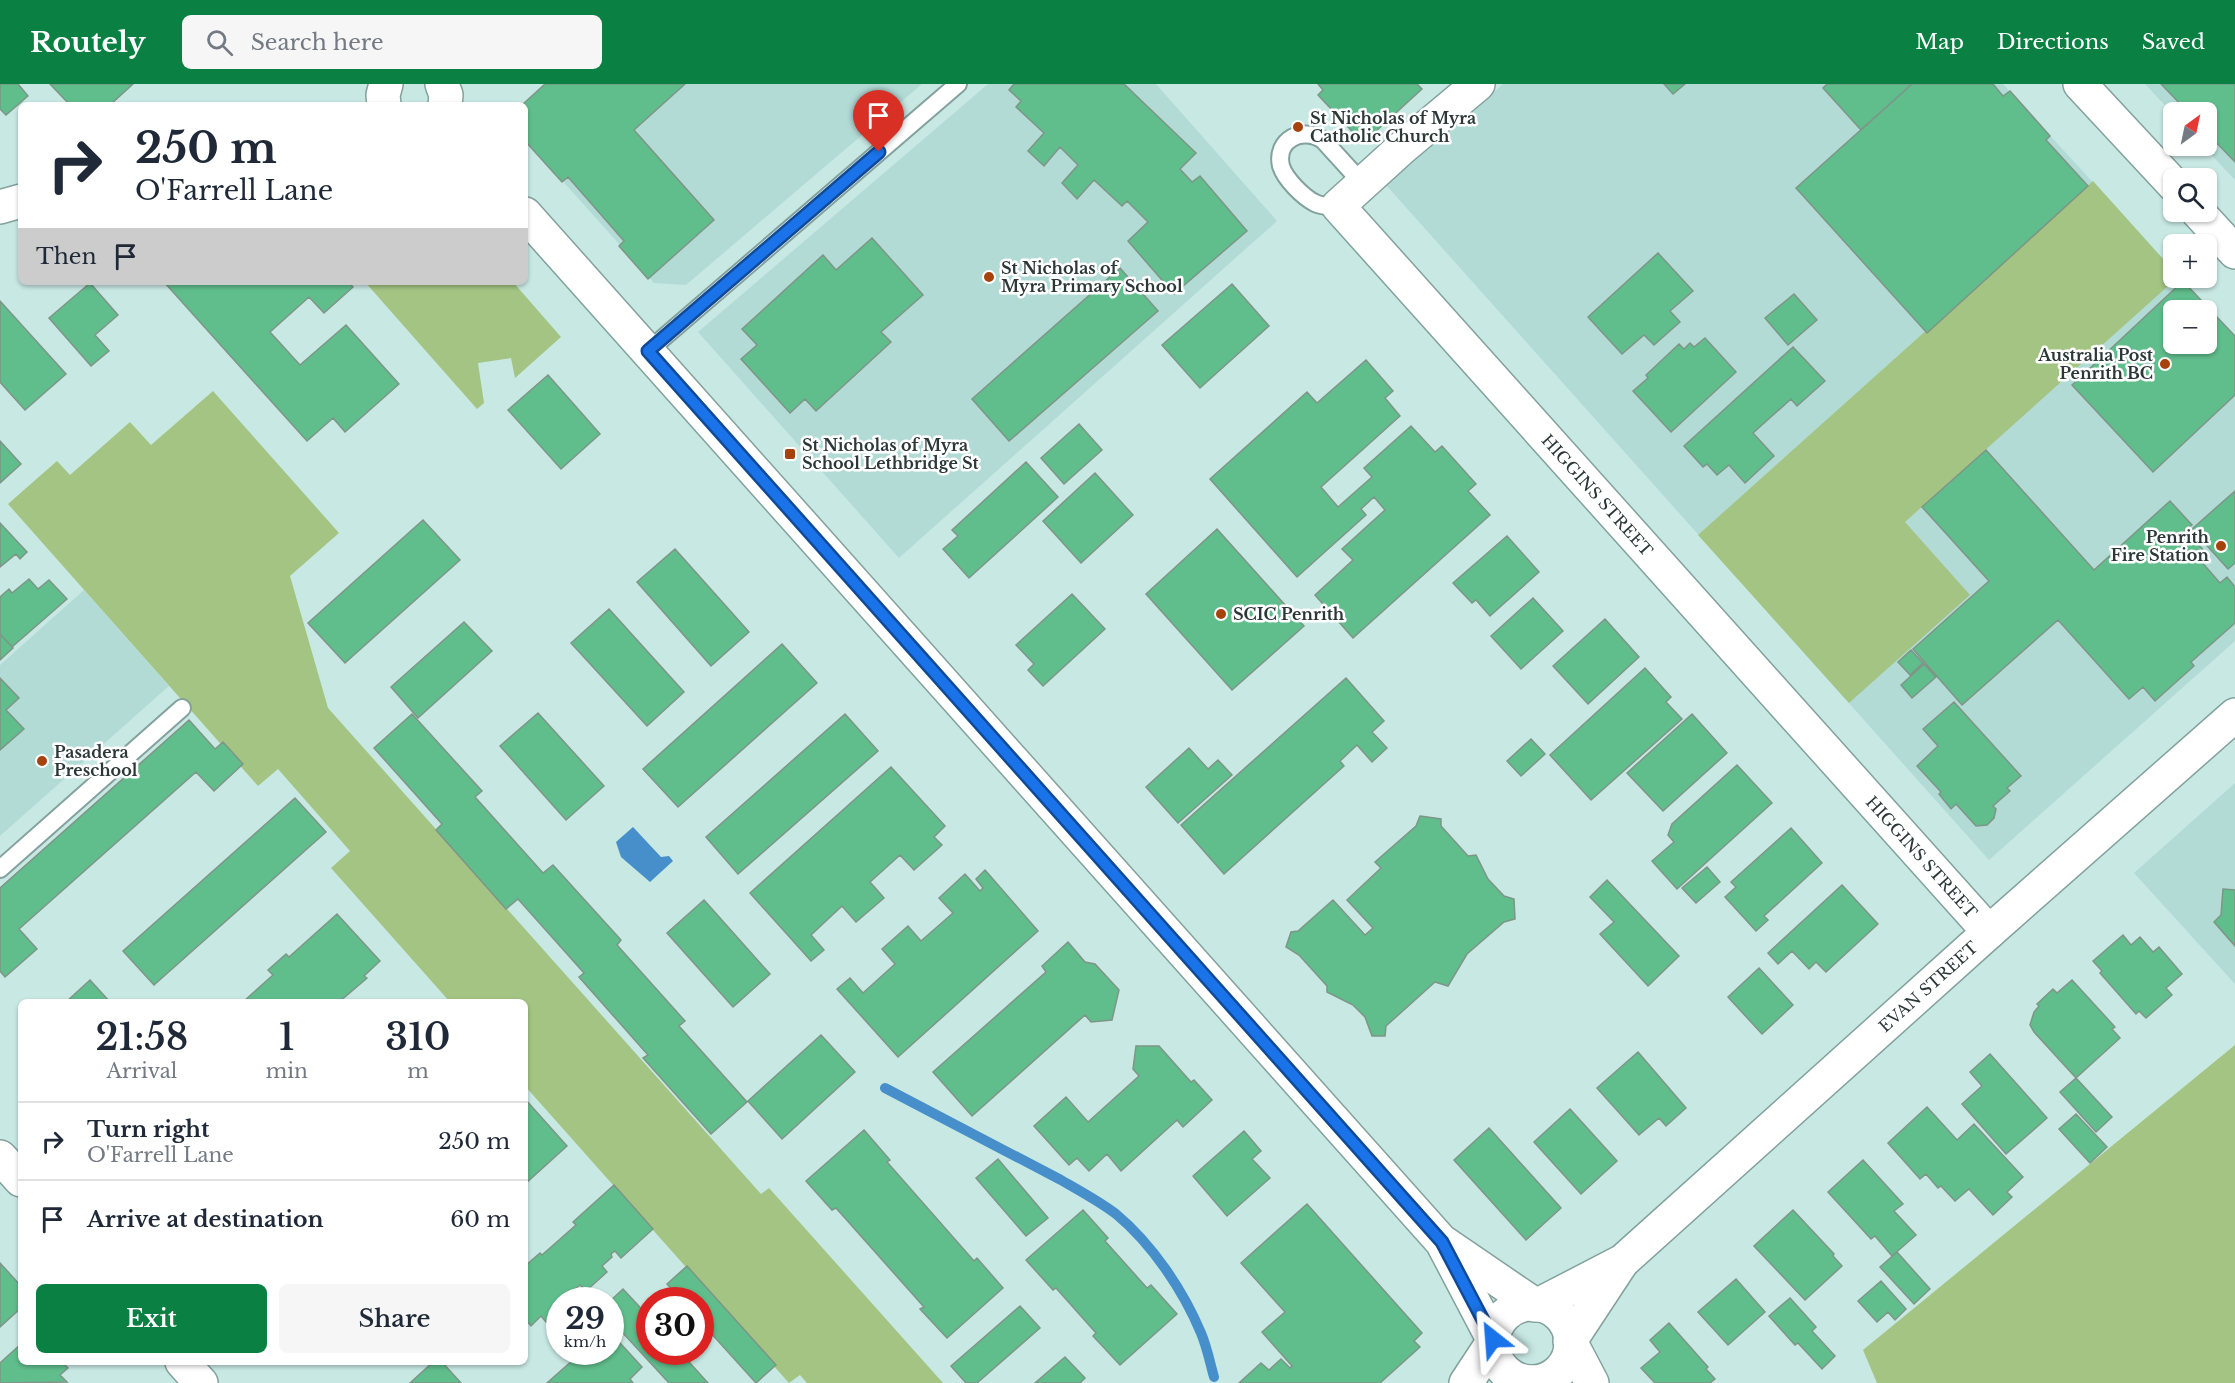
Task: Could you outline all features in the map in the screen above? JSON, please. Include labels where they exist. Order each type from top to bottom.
[{"type":"street","points":[[384,102],[386,84]]},
{"type":"street","points":[[1338,206],[1478,84]]},
{"type":"street","points":[[2080,84],[2163,173]]},
{"type":"street","points":[[0,207],[18,202]]},
{"type":"street","name":"HIGGINS STREET","points":[[1338,206],[1989,932]]},
{"type":"street","points":[[528,217],[1442,1242],[1493,1340],[1494,1354],[1499,1365],[1508,1374],[1531,1383],[1545,1380],[1555,1375],[1569,1355],[1570,1342]]},
{"type":"street","points":[[2207,222],[2235,252]]},
{"type":"street","name":"EVAN STREET","points":[[1570,1342],[1623,1261],[1989,932],[2235,715]]},
{"type":"street","points":[[0,1157],[18,1177]]},
{"type":"street","points":[[1442,1242],[1536,1305]]},
{"type":"street","name":"EVAN STREET","points":[[1536,1305],[1623,1261]]},
{"type":"street","points":[[1466,1383],[1493,1340],[1496,1328],[1503,1317],[1523,1305],[1548,1308],[1564,1321],[1570,1342],[1592,1383]]},
{"type":"street","points":[[185,1365],[201,1383]]},
{"type":"lane","points":[[648,351],[958,84]]},
{"type":"lane","points":[[1338,206],[1315,203],[1305,196],[1284,173],[1281,156],[1290,140],[1298,135],[1315,134],[1362,184]]},
{"type":"lane","points":[[0,869],[182,708]]},
{"type":"shaded area","points":[[550,84],[922,84],[686,285],[654,283],[528,142],[528,104]]},
{"type":"shaded area","name":"St Nicholas of Myra Primary School","points":[[988,84],[1156,84],[1277,221],[899,558],[698,332]]},
{"type":"shaded area","points":[[1503,84],[2003,84],[2163,259],[2163,288],[2189,288],[2201,300],[2163,300],[2163,354],[2217,354],[2217,317],[2235,336],[2235,641],[1989,860],[1386,185]]},
{"type":"shaded area","points":[[2145,84],[2235,84],[2235,180],[2212,156],[2217,156],[2217,102],[2163,103]]},
{"type":"shaded area","name":"Pasadera Preschool","points":[[84,590],[169,686],[0,836],[0,665]]},
{"type":"shaded area","points":[[2235,783],[2235,984],[2134,873]]},
{"type":"green space","points":[[2093,181],[2163,259],[2163,288],[2166,288],[1905,522],[1970,595],[1849,703],[1698,535]]},
{"type":"green space","points":[[368,285],[516,285],[561,337],[515,378],[511,358],[478,363],[484,403],[477,409]]},
{"type":"green space","points":[[213,391],[339,533],[290,576],[328,708],[761,1194],[769,1188],[943,1383],[807,1383],[800,1375],[789,1383],[714,1299],[714,1287],[704,1287],[528,1089],[528,999],[447,999],[331,868],[350,851],[278,769],[258,786],[8,504],[57,461],[70,475],[130,422],[151,445]]},
{"type":"green space","points":[[2235,1045],[2235,1383],[1877,1383],[1863,1350]]},
{"type":"water","points":[[633,827],[661,857],[669,856],[673,861],[650,882],[621,857],[616,842]]},
{"type":"building","points":[[0,84],[18,84],[28,96],[18,102],[6,115],[0,109]]},
{"type":"building","points":[[50,84],[133,84],[113,102],[67,102]]},
{"type":"building","points":[[545,84],[685,84],[634,130],[714,220],[648,279],[619,246],[624,241],[568,177],[562,182],[528,144],[528,102],[525,102]]},
{"type":"building","points":[[1014,84],[1124,84],[1196,153],[1180,169],[1192,182],[1200,176],[1247,231],[1174,294],[1128,241],[1148,222],[1127,201],[1122,206],[1094,180],[1077,199],[1062,183],[1078,165],[1060,147],[1044,166],[1028,151],[1044,133],[1016,107],[1021,101],[1009,90]]},
{"type":"building","points":[[1318,84],[1417,84],[1422,89],[1363,143],[1318,95],[1323,90]]},
{"type":"building","points":[[1664,84],[1685,84],[1673,94]]},
{"type":"building","points":[[1827,84],[1912,84],[1861,130],[1823,88]]},
{"type":"building","points":[[1912,84],[1993,84],[2003,96],[2010,91],[2050,136],[2046,140],[2088,186],[1927,333],[1796,188]]},
{"type":"building","points":[[2161,84],[2235,84],[2235,162],[2217,143],[2217,102],[2178,102]]},
{"type":"building","points":[[872,238],[923,295],[881,332],[891,342],[816,411],[805,399],[790,413],[741,359],[757,345],[742,329],[823,255],[836,270]]},
{"type":"building","points":[[1658,253],[1693,291],[1670,311],[1680,322],[1654,345],[1644,335],[1622,354],[1588,317]]},
{"type":"building","points":[[1120,268],[1158,311],[1009,441],[972,399]]},
{"type":"building","points":[[1232,284],[1269,326],[1200,388],[1162,345]]},
{"type":"building","points":[[88,285],[92,285],[118,315],[95,335],[109,351],[91,366],[49,318]]},
{"type":"building","points":[[167,285],[351,285],[353,287],[324,313],[309,297],[270,332],[300,365],[346,325],[399,384],[345,432],[333,418],[307,441]]},
{"type":"building","name":"Australia Post Penrith BC","points":[[2176,288],[2190,288],[2201,300],[2163,300],[2163,354],[2217,354],[2217,317],[2235,336],[2235,395],[2153,472],[2072,385]]},
{"type":"building","points":[[1794,294],[1817,320],[1788,345],[1765,318]]},
{"type":"building","points":[[0,301],[66,374],[25,410],[0,382]]},
{"type":"building","points":[[1705,338],[1736,372],[1671,432],[1633,391],[1648,378],[1646,375],[1679,344],[1684,349],[1690,343],[1694,347]]},
{"type":"building","points":[[1793,347],[1825,381],[1797,406],[1791,399],[1753,433],[1774,456],[1745,483],[1729,465],[1717,475],[1707,464],[1703,467],[1684,446]]},
{"type":"building","points":[[1366,360],[1393,391],[1385,398],[1400,416],[1321,487],[1338,507],[1372,477],[1364,468],[1411,426],[1435,452],[1442,446],[1476,484],[1468,491],[1490,515],[1353,638],[1315,595],[1353,560],[1342,549],[1385,510],[1374,497],[1361,509],[1366,515],[1297,577],[1210,479],[1307,392],[1317,403]]},
{"type":"building","points":[[548,375],[600,434],[561,469],[508,410]]},
{"type":"building","points":[[1079,424],[1102,450],[1064,484],[1041,458]]},
{"type":"building","points":[[0,441],[21,464],[0,483]]},
{"type":"building","points":[[1986,450],[2094,570],[2170,501],[2192,525],[2185,530],[2207,554],[2200,560],[2220,583],[2227,577],[2235,587],[2235,623],[2191,662],[2194,666],[2155,701],[2143,687],[2129,699],[2058,620],[1962,705],[1913,649],[1989,581],[1922,507]]},
{"type":"building","points":[[1026,462],[1058,497],[969,578],[943,549],[958,536],[952,530]]},
{"type":"building","points":[[1095,473],[1133,515],[1081,563],[1043,521]]},
{"type":"building","name":"Penrith Fire Station","points":[[2235,491],[2235,563],[2228,569],[2192,529]]},
{"type":"building","points":[[423,520],[460,560],[345,663],[308,623]]},
{"type":"building","points":[[0,523],[27,552],[20,559],[16,554],[0,567]]},
{"type":"building","points":[[1217,529],[1304,626],[1232,690],[1146,594]]},
{"type":"building","points":[[1507,536],[1539,572],[1490,616],[1476,600],[1472,603],[1453,583]]},
{"type":"building","points":[[675,549],[749,632],[711,666],[637,582]]},
{"type":"building","points":[[29,579],[38,589],[49,580],[67,599],[12,647],[0,634],[0,597],[9,589],[12,593]]},
{"type":"building","points":[[1072,594],[1105,629],[1043,686],[1028,670],[1034,664],[1016,645]]},
{"type":"building","points":[[1533,598],[1563,631],[1521,669],[1491,636]]},
{"type":"building","points":[[609,609],[684,692],[647,726],[571,643]]},
{"type":"building","points":[[1605,619],[1639,657],[1588,704],[1553,666]]},
{"type":"building","points":[[464,622],[492,651],[418,718],[391,687]]},
{"type":"building","points":[[0,634],[13,648],[0,660]]},
{"type":"building","points":[[782,644],[817,683],[678,807],[643,769]]},
{"type":"building","points":[[1911,650],[1923,663],[1910,675],[1898,662]]},
{"type":"building","points":[[1924,664],[1936,677],[1912,698],[1901,685]]},
{"type":"building","points":[[1645,668],[1671,697],[1666,702],[1682,719],[1591,800],[1550,755]]},
{"type":"building","points":[[0,678],[19,698],[6,710],[24,729],[0,750]]},
{"type":"building","points":[[1346,678],[1384,721],[1372,732],[1387,748],[1372,762],[1357,745],[1340,761],[1344,766],[1224,874],[1181,825]]},
{"type":"building","points":[[1954,702],[2021,776],[2007,788],[2010,791],[1993,806],[1996,809],[1994,818],[1987,825],[1976,826],[1956,804],[1951,809],[1939,794],[1941,792],[1917,766],[1938,746],[1923,729]]},
{"type":"building","points":[[538,713],[604,786],[566,820],[500,746]]},
{"type":"building","points":[[412,714],[482,791],[475,797],[543,873],[553,865],[621,940],[617,945],[685,1021],[679,1026],[747,1102],[711,1134],[643,1058],[648,1055],[579,977],[584,973],[518,899],[506,909],[436,830],[442,824],[374,748]]},
{"type":"building","points":[[845,714],[878,751],[738,874],[706,837]]},
{"type":"building","points":[[1692,714],[1727,753],[1663,811],[1627,773]]},
{"type":"building","points":[[189,720],[215,749],[223,742],[243,764],[214,791],[196,772],[19,929],[37,949],[5,977],[0,971],[0,888]]},
{"type":"building","points":[[1531,739],[1545,754],[1521,776],[1507,761]]},
{"type":"building","points":[[1189,748],[1208,769],[1218,760],[1232,775],[1178,823],[1146,787]]},
{"type":"building","points":[[1737,765],[1772,803],[1677,889],[1652,861],[1674,842],[1668,835],[1672,824]]},
{"type":"building","points":[[891,767],[945,826],[934,837],[942,845],[914,870],[900,855],[870,882],[884,898],[856,922],[842,906],[811,935],[824,950],[811,961],[750,893]]},
{"type":"building","points":[[295,798],[326,832],[154,985],[123,951]]},
{"type":"building","points":[[1420,816],[1441,819],[1441,826],[1468,856],[1476,855],[1488,879],[1504,896],[1514,899],[1515,919],[1504,922],[1467,954],[1448,986],[1435,982],[1386,1026],[1385,1036],[1372,1036],[1365,1017],[1353,1005],[1327,992],[1327,986],[1299,955],[1286,947],[1291,932],[1298,931],[1333,900],[1365,935],[1373,928],[1347,900],[1381,868],[1375,862],[1416,826]]},
{"type":"building","points":[[1791,828],[1822,863],[1764,916],[1768,920],[1756,931],[1725,897],[1736,887],[1731,882]]},
{"type":"building","points":[[1707,867],[1720,882],[1696,903],[1682,888]]},
{"type":"building","points":[[985,870],[1038,931],[898,1057],[837,989],[850,978],[863,993],[895,964],[882,949],[908,926],[921,941],[953,913],[939,898],[965,874],[980,891],[983,888],[976,879]]},
{"type":"building","points":[[1607,880],[1679,956],[1648,986],[1600,934],[1614,922],[1590,897]]},
{"type":"building","points":[[1842,885],[1878,924],[1826,972],[1816,962],[1809,969],[1792,951],[1778,964],[1768,953]]},
{"type":"building","points":[[2223,889],[2235,890],[2235,946],[2214,922],[2221,915]]},
{"type":"building","points":[[704,900],[770,974],[733,1007],[667,933]]},
{"type":"building","points":[[337,914],[380,961],[364,976],[367,978],[342,999],[246,999],[273,975],[268,970],[286,954],[289,957]]},
{"type":"building","points":[[2123,935],[2131,945],[2140,937],[2153,952],[2159,947],[2182,974],[2166,988],[2172,995],[2146,1018],[2139,1011],[2136,1014],[2100,973],[2102,971],[2093,961]]},
{"type":"building","points":[[1068,942],[1085,962],[1095,964],[1119,990],[1112,1020],[1091,1022],[1085,1015],[972,1116],[933,1072],[1046,972],[1042,966]]},
{"type":"building","points":[[1759,968],[1793,1005],[1762,1034],[1728,997]]},
{"type":"building","points":[[90,980],[107,999],[69,999]]},
{"type":"building","points":[[2072,980],[2115,1027],[2112,1029],[2120,1038],[2076,1078],[2030,1025],[2034,1012],[2039,1006],[2037,1004],[2053,989],[2057,993]]},
{"type":"building","points":[[821,1035],[855,1072],[782,1139],[748,1101]]},
{"type":"building","points":[[1136,1046],[1159,1046],[1191,1082],[1194,1080],[1212,1100],[1183,1127],[1177,1120],[1121,1171],[1107,1154],[1089,1171],[1077,1158],[1069,1165],[1034,1126],[1066,1097],[1088,1122],[1139,1076],[1133,1069]]},
{"type":"building","points":[[1638,1052],[1686,1108],[1666,1126],[1659,1118],[1639,1135],[1597,1088]]},
{"type":"building","points":[[1990,1054],[2047,1118],[2006,1154],[1962,1104],[1982,1086],[1970,1072]]},
{"type":"building","points":[[2076,1078],[2112,1117],[2096,1132],[2060,1092]]},
{"type":"building","points":[[528,1102],[567,1146],[528,1181]]},
{"type":"building","points":[[1927,1107],[1957,1140],[1974,1124],[2023,1177],[2007,1192],[2012,1197],[1993,1215],[1969,1189],[1955,1201],[1941,1186],[1938,1188],[1926,1174],[1920,1179],[1888,1143]]},
{"type":"building","points":[[1570,1109],[1617,1161],[1581,1194],[1534,1142]]},
{"type":"building","points":[[2076,1114],[2107,1147],[2090,1163],[2059,1129]]},
{"type":"building","points":[[1489,1128],[1561,1208],[1526,1240],[1454,1160]]},
{"type":"building","points":[[864,1130],[890,1160],[887,1162],[974,1261],[977,1258],[1003,1288],[947,1338],[920,1309],[924,1307],[836,1208],[832,1210],[806,1181]]},
{"type":"building","points":[[1244,1131],[1261,1151],[1252,1159],[1270,1178],[1227,1216],[1193,1176]]},
{"type":"building","points":[[998,1159],[1048,1218],[1026,1236],[976,1178]]},
{"type":"building","points":[[1863,1160],[1903,1204],[1894,1211],[1916,1235],[1892,1256],[1875,1236],[1871,1239],[1828,1192]]},
{"type":"building","points":[[614,1185],[653,1229],[621,1258],[615,1251],[611,1254],[612,1257],[602,1266],[607,1272],[590,1287],[580,1285],[578,1287],[546,1287],[546,1322],[541,1316],[531,1326],[528,1322],[528,1263],[540,1253],[542,1255],[576,1225],[573,1222]]},
{"type":"building","points":[[1307,1204],[1422,1333],[1414,1341],[1420,1347],[1380,1383],[1239,1383],[1261,1363],[1269,1370],[1281,1359],[1290,1368],[1292,1366],[1262,1332],[1285,1312],[1241,1263]]},
{"type":"building","points":[[1083,1210],[1108,1238],[1105,1241],[1147,1288],[1151,1285],[1177,1314],[1120,1365],[1093,1336],[1096,1333],[1056,1288],[1053,1290],[1026,1260]]},
{"type":"building","points":[[1793,1210],[1834,1254],[1833,1256],[1842,1266],[1805,1300],[1754,1246]]},
{"type":"building","points":[[1897,1252],[1930,1289],[1914,1304],[1880,1267]]},
{"type":"building","points":[[0,1263],[18,1283],[18,1311],[0,1327]]},
{"type":"building","points":[[687,1266],[706,1287],[670,1287],[667,1284]]},
{"type":"building","points":[[1736,1279],[1765,1312],[1728,1345],[1698,1312]]},
{"type":"building","points":[[1881,1281],[1906,1309],[1895,1320],[1888,1312],[1877,1322],[1858,1301]]},
{"type":"building","points":[[624,1290],[636,1303],[636,1347],[624,1334]]},
{"type":"building","points":[[714,1296],[776,1365],[756,1383],[714,1336]]},
{"type":"building","points":[[1790,1298],[1816,1327],[1812,1331],[1835,1356],[1822,1369],[1798,1343],[1795,1345],[1769,1316]]},
{"type":"building","points":[[1020,1306],[1040,1328],[977,1383],[966,1383],[951,1366]]},
{"type":"building","points":[[1669,1323],[1708,1367],[1706,1369],[1715,1379],[1710,1383],[1655,1383],[1641,1368],[1660,1352],[1650,1340]]},
{"type":"building","points":[[18,1347],[18,1365],[65,1365],[68,1368],[60,1375],[67,1382],[0,1383],[0,1363]]},
{"type":"building","points":[[624,1347],[636,1360],[636,1365],[642,1367],[630,1379],[633,1383],[547,1383],[567,1365],[624,1365]]},
{"type":"building","points":[[1065,1357],[1085,1378],[1080,1383],[1035,1383]]},
{"type":"building","points":[[430,1365],[445,1365],[461,1383],[410,1383]]},
{"type":"building","points":[[652,1365],[692,1365],[708,1383],[669,1383]]},
{"type":"waterway","points":[[885,1088],[1061,1180],[1116,1214],[1142,1239],[1176,1284],[1201,1333],[1214,1377]]},
{"type":"place","name":"St Nicholas of Myra Catholic Church","points":[[1298,127]]},
{"type":"place","name":"St Nicholas of Myra Primary School","points":[[989,277]]},
{"type":"place","name":"Australia Post Penrith BC","points":[[2165,364]]},
{"type":"place","name":"St Nicholas of Myra School Lethbridge St","points":[[790,454]]},
{"type":"place","name":"Penrith Fire Station","points":[[2221,546]]},
{"type":"place","name":"SCIC Penrith","points":[[1221,614]]},
{"type":"place","name":"Pasadera Preschool","points":[[42,761]]},
{"type":"route","points":[[879,152],[648,351],[1442,1242],[1493,1339]]}]
